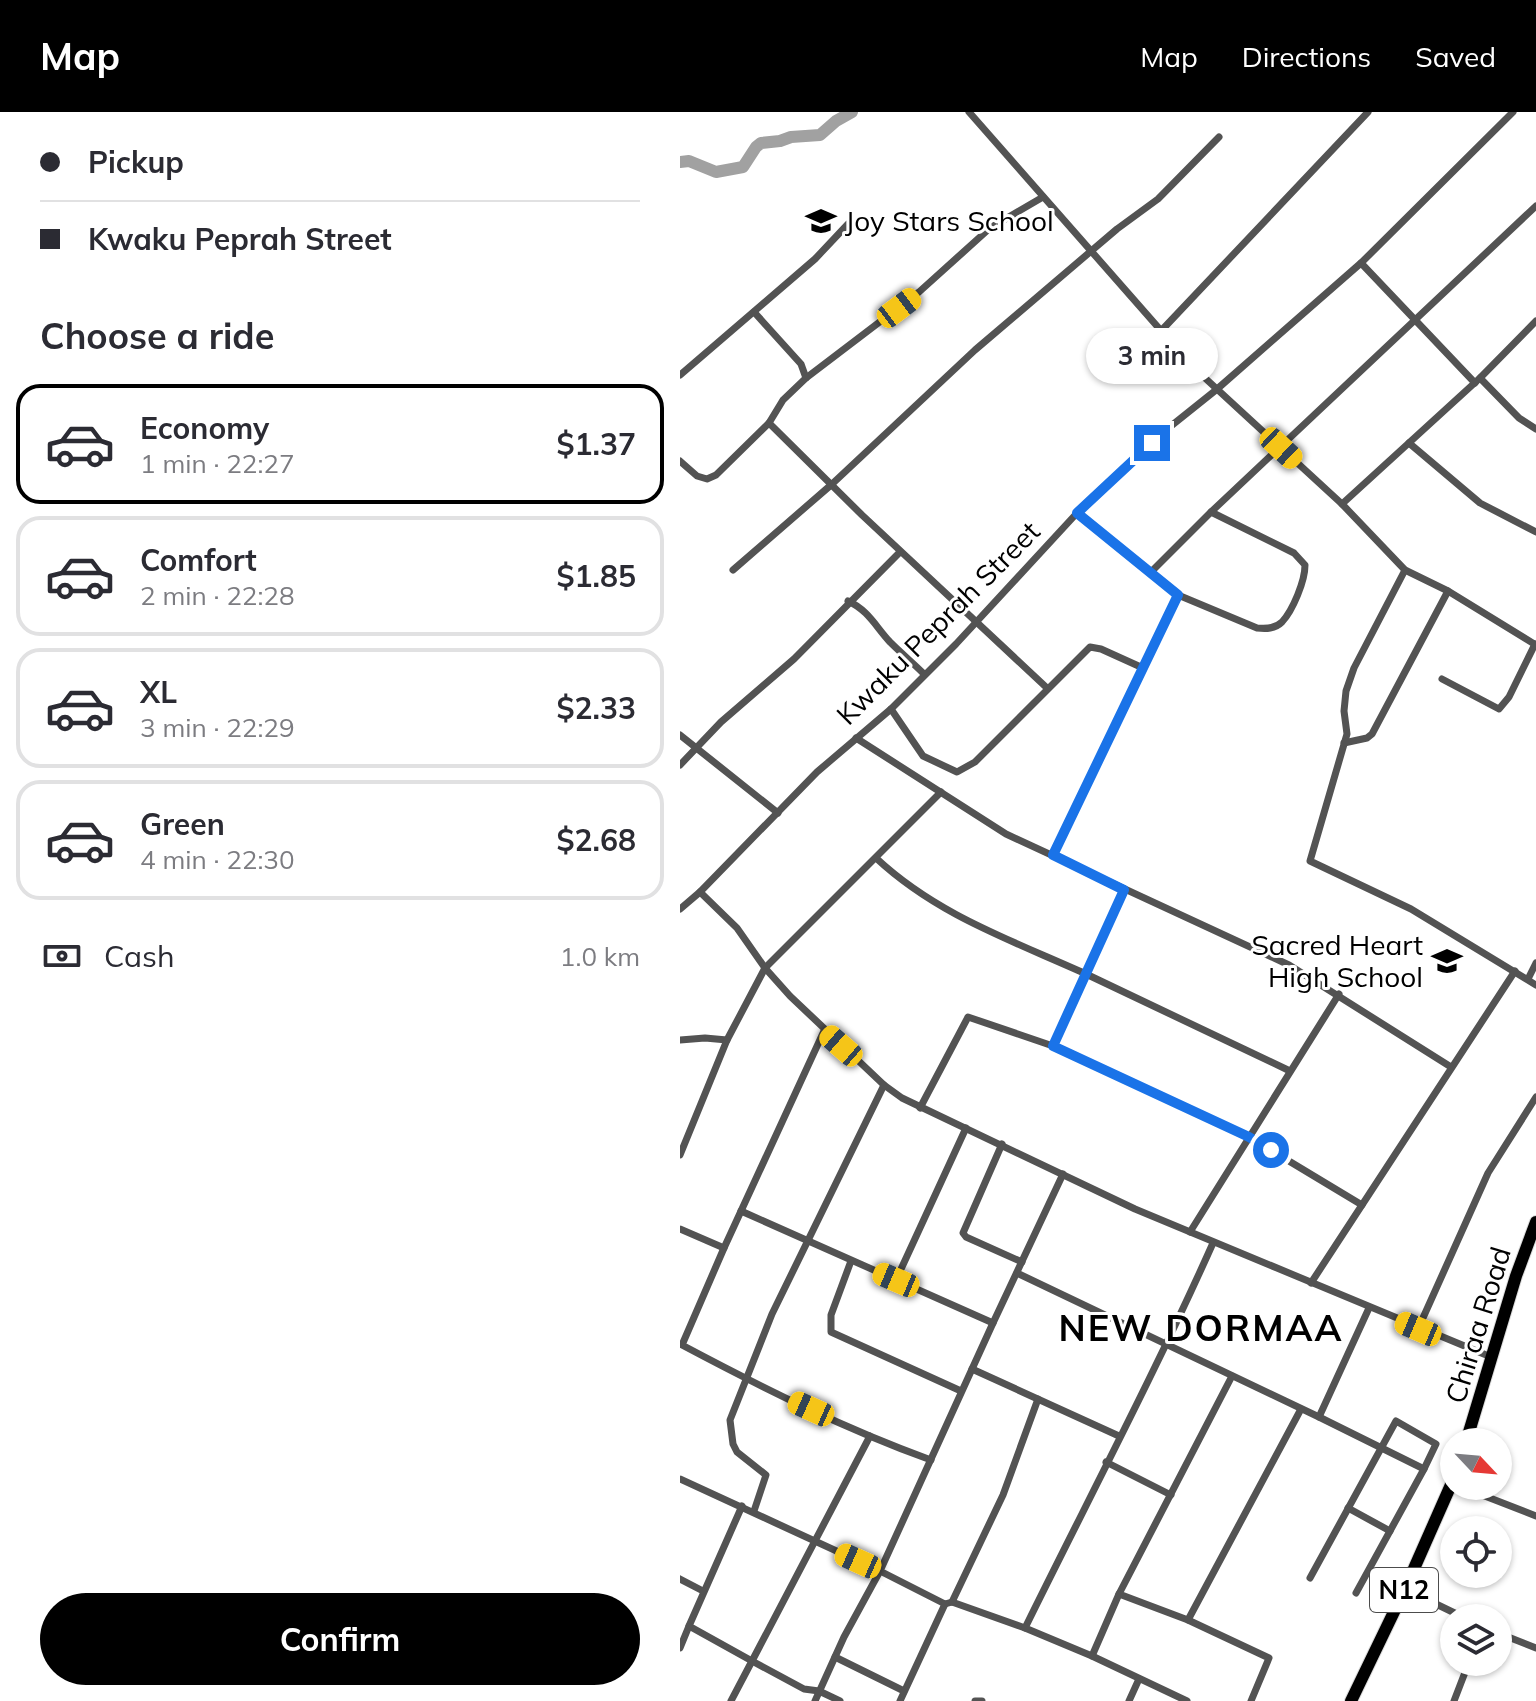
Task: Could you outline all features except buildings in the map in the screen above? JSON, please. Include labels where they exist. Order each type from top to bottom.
[{"type":"highway","name":"Chiraa Road","points":[[1470,1428],[1536,1222]]},
{"type":"highway","name":"N12","points":[[1356,1700],[1447,1500]]},
{"type":"street","points":[[969,112],[1160,332],[1216,390],[1342,504],[1405,570],[1448,591],[1536,644],[1509,697],[1499,709],[1442,679]]},
{"type":"street","points":[[1160,332],[1368,112]]},
{"type":"street","name":"Kwaku Peprah Street","points":[[680,909],[817,772],[891,709],[978,621],[1077,513],[1171,426],[1361,263],[1513,112]]},
{"type":"street","points":[[733,570],[831,485],[975,350],[1117,229],[1158,199],[1219,137]]},
{"type":"street","points":[[680,461],[697,476],[707,479],[716,475],[769,423],[783,400],[806,378],[919,292],[990,228],[1016,210],[1043,197]]},
{"type":"street","points":[[1150,573],[1536,206]]},
{"type":"street","points":[[680,375],[815,259],[848,224]]},
{"type":"street","points":[[1361,263],[1478,380],[1519,418],[1536,429]]},
{"type":"street","points":[[754,312],[801,364],[806,378]]},
{"type":"street","points":[[1342,504],[1478,380],[1536,321]]},
{"type":"street","points":[[769,423],[900,552],[1047,688]]},
{"type":"street","points":[[1409,443],[1480,503],[1536,532]]},
{"type":"street","points":[[1077,513],[1178,595],[1257,628],[1270,629],[1281,623],[1299,588],[1305,565],[1294,553],[1211,512]]},
{"type":"street","points":[[680,765],[721,722],[794,659],[848,601],[900,552]]},
{"type":"street","points":[[1405,570],[1350,679],[1344,711],[1347,734],[1310,861],[1411,909],[1536,985]]},
{"type":"street","points":[[1344,743],[1372,734],[1448,591]]},
{"type":"street","points":[[1053,855],[1178,595]]},
{"type":"street","points":[[848,601],[870,616],[893,645],[924,674]]},
{"type":"street","points":[[891,709],[923,756],[957,772],[975,762],[1090,647],[1143,668]]},
{"type":"street","points":[[680,735],[778,813]]},
{"type":"street","points":[[856,738],[1006,834],[1289,965],[1451,1067]]},
{"type":"street","points":[[680,1155],[727,1040],[765,968],[941,792]]},
{"type":"street","points":[[876,858],[908,886],[948,912],[1290,1071]]},
{"type":"street","points":[[1053,1046],[1124,890]]},
{"type":"street","points":[[700,892],[737,928],[765,968],[824,1031],[884,1085],[920,1108],[1213,1243],[1491,1357]]},
{"type":"street","points":[[1528,979],[1536,963]]},
{"type":"street","points":[[1311,1283],[1515,971]]},
{"type":"street","points":[[1190,1232],[1339,994]]},
{"type":"street","points":[[920,1108],[968,1017],[1053,1046],[1249,1137],[1362,1205]]},
{"type":"street","points":[[824,1031],[681,1348],[870,1436],[931,1460]]},
{"type":"street","points":[[680,1040],[727,1040]]},
{"type":"street","points":[[754,1511],[766,1475],[737,1452],[729,1427],[772,1314],[884,1085]]},
{"type":"street","points":[[1418,1329],[1488,1173],[1536,1097]]},
{"type":"street","points":[[896,1280],[966,1128]]},
{"type":"street","points":[[1002,1144],[963,1233],[1022,1262]]},
{"type":"street","points":[[815,1701],[880,1571],[1063,1174]]},
{"type":"street","points":[[741,1211],[993,1323]]},
{"type":"street","points":[[680,1229],[724,1248]]},
{"type":"street","points":[[1025,1628],[1167,1345],[1213,1243]]},
{"type":"street","points":[[851,1261],[831,1315],[831,1332],[961,1391]]},
{"type":"street","points":[[1017,1273],[1424,1469]]},
{"type":"street","points":[[1319,1417],[1369,1308]]},
{"type":"street","points":[[972,1369],[1119,1436]]},
{"type":"street","points":[[1092,1656],[1119,1594],[1232,1376]]},
{"type":"street","points":[[900,1701],[1003,1495],[1038,1399]]},
{"type":"street","points":[[1188,1620],[1301,1409]]},
{"type":"street","points":[[1310,1578],[1381,1446],[1398,1421],[1436,1444],[1356,1593]]},
{"type":"street","points":[[731,1701],[870,1436]]},
{"type":"street","points":[[1106,1462],[1171,1495]]},
{"type":"street","points":[[680,1479],[949,1603],[1025,1628],[1187,1701]]},
{"type":"street","points":[[1497,1500],[1536,1516]]},
{"type":"street","points":[[680,1648],[742,1506]]},
{"type":"street","points":[[1348,1508],[1390,1531]]},
{"type":"street","points":[[680,1579],[703,1591]]},
{"type":"street","points":[[1405,1589],[1440,1606]]},
{"type":"street","points":[[1119,1594],[1188,1620],[1269,1658],[1251,1701]]},
{"type":"street","points":[[689,1626],[804,1689],[819,1691],[840,1701]]},
{"type":"street","points":[[1512,1639],[1536,1648]]},
{"type":"street","points":[[835,1657],[904,1691]]},
{"type":"street","points":[[1454,1701],[1464,1676]]},
{"type":"street","points":[[1129,1701],[1139,1679]]},
{"type":"street","points":[[975,1701],[982,1701]]},
{"type":"waterway","points":[[680,162],[689,161],[716,172],[743,167],[761,143],[820,135],[852,112]]},
{"type":"place","name":"Joy Stars School","points":[[821,221]]},
{"type":"place","name":"Sacred Heart High School","points":[[1447,961]]},
{"type":"district","name":"NEW DORMAA","points":[[1201,1328]]},
{"type":"route","points":[[1152,443],[1077,513],[1178,595],[1053,855],[1124,890],[1053,1046],[1271,1150]]}]
